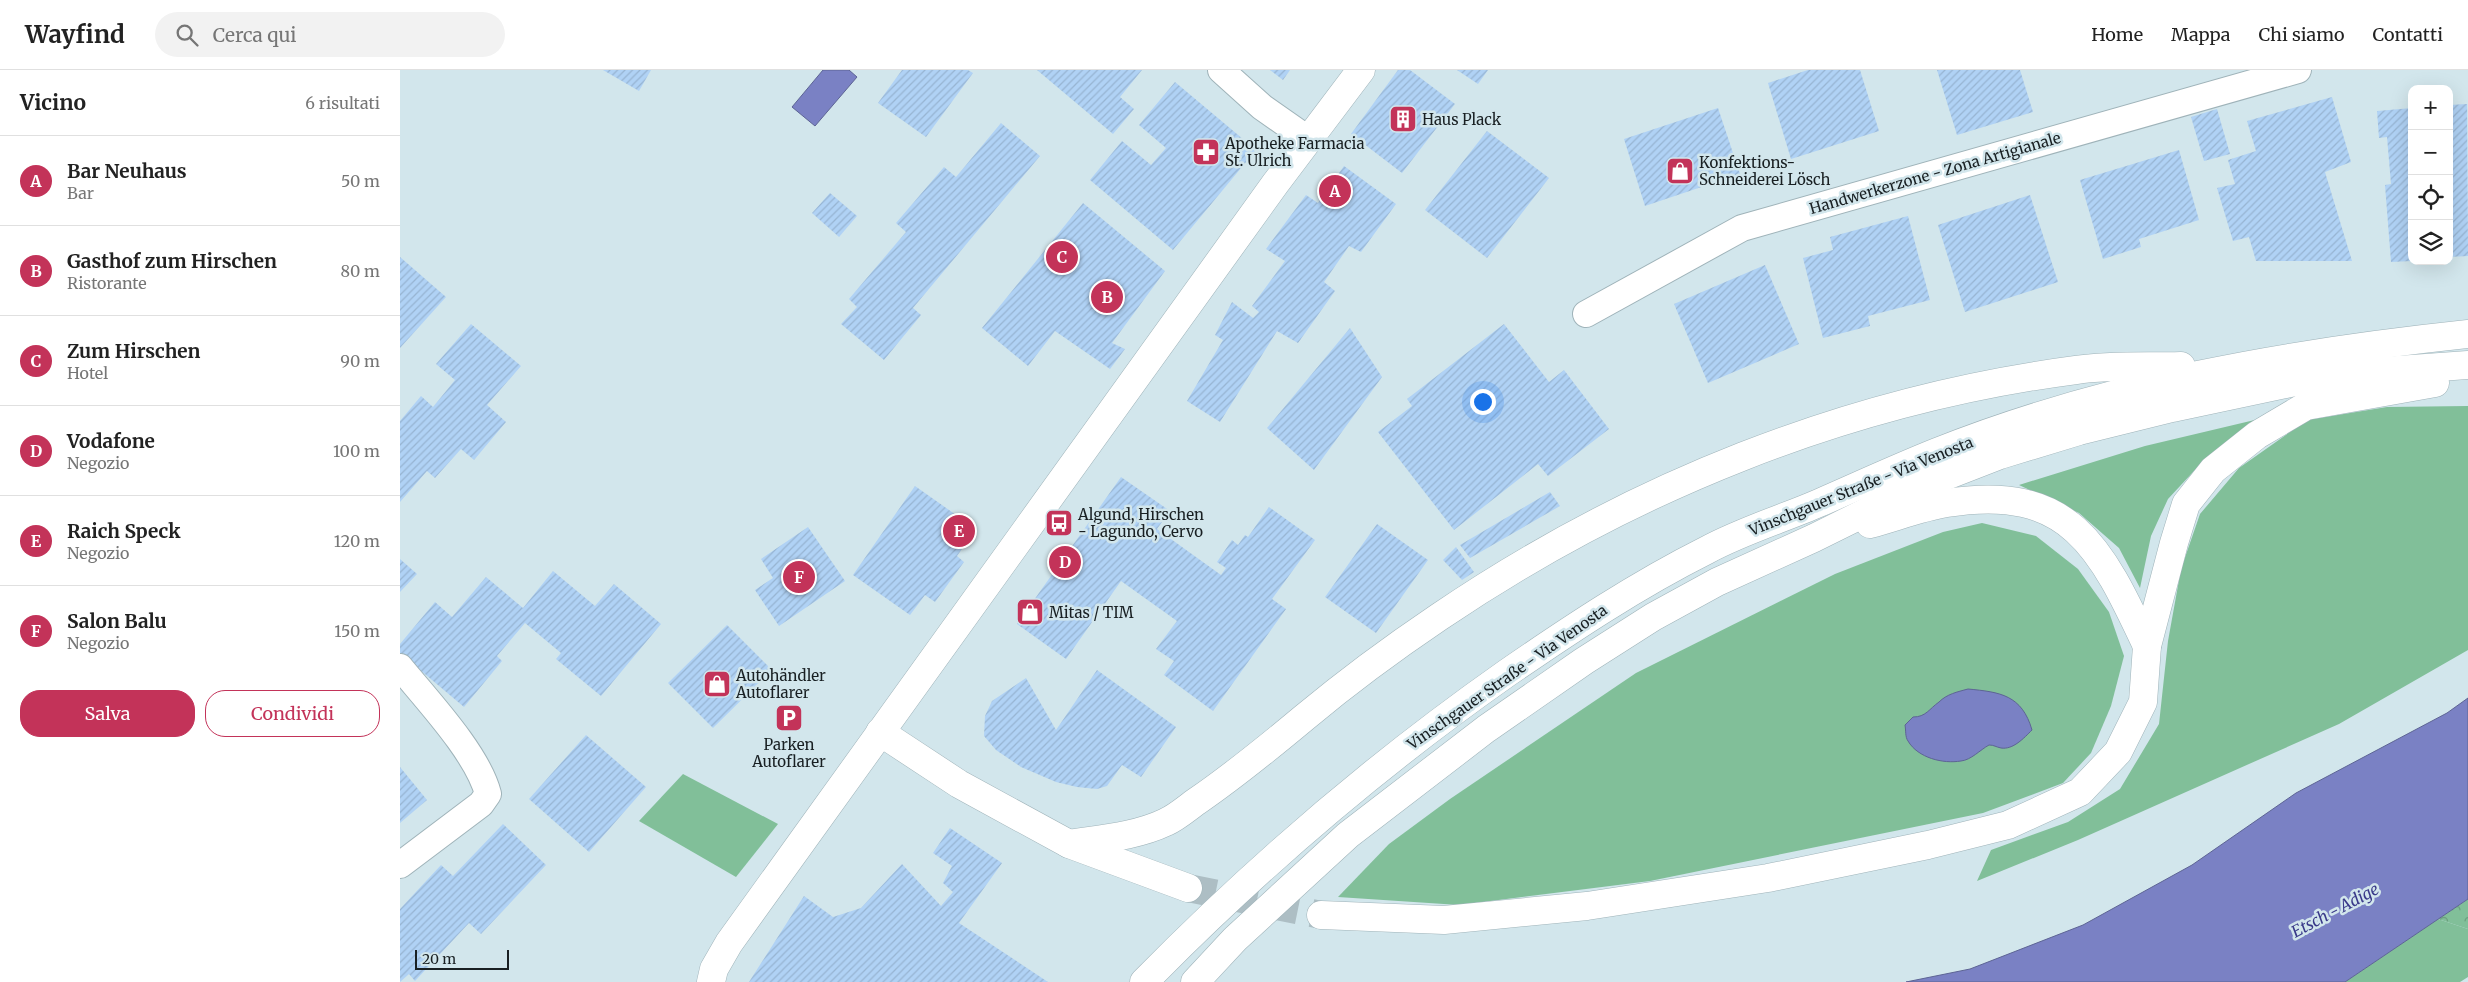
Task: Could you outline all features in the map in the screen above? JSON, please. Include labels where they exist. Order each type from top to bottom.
[{"type":"main road","points":[[711,982],[714,970],[729,942],[1361,70]]},
{"type":"main road","points":[[1069,844],[1121,836],[1166,822],[1238,773],[1314,709],[1438,618],[1538,554],[1617,511],[1690,477],[1799,434],[1946,392],[2079,369],[2242,365],[2404,341],[2468,334]]},
{"type":"main road","name":"Vinschgauer Straße - Via Venosta","points":[[1144,982],[1196,929],[1278,852],[1372,773],[1462,705],[1578,624],[1708,549],[1939,451],[2054,413],[2158,383],[2242,365]]},
{"type":"main road","points":[[1814,538],[1915,488],[2000,456],[2079,431],[2172,408],[2328,375],[2468,365]]},
{"type":"main road","points":[[1321,915],[1444,920],[1587,906],[1768,878],[1928,845],[2008,824],[2080,792],[2118,752],[2143,702],[2147,646],[2186,504],[2213,470],[2257,435],[2306,406],[2468,377]]},
{"type":"main road","points":[[1814,538],[1945,503],[1989,499],[2012,500],[2038,506],[2074,528],[2093,546],[2107,565],[2147,646]]},
{"type":"main road","name":"Vinschgauer Straße - Via Venosta","points":[[1195,982],[1235,939],[1348,835],[1486,729],[1584,661],[1653,618],[1717,582],[1814,538]]},
{"type":"main road","points":[[880,732],[959,784],[1069,844],[1188,888]]},
{"type":"street","points":[[1221,70],[1262,107],[1309,140]]},
{"type":"street","name":"Handwerkerzone - Zona Artigianale","points":[[1586,314],[1742,228],[2298,70]]},
{"type":"street","points":[[400,667],[454,733],[485,782],[488,794],[481,804],[400,865]]},
{"type":"green space","points":[[2468,406],[2468,650],[2339,724],[2078,840],[1977,881],[1991,850],[2068,822],[2120,789],[2159,724],[2168,641],[2181,569],[2200,514],[2239,468],[2307,420],[2387,407]]},
{"type":"green space","points":[[2263,418],[2206,458],[2168,499],[2151,536],[2140,588],[2119,548],[2079,513],[2019,485],[2145,446]]},
{"type":"green space","points":[[1982,523],[2036,536],[2078,569],[2109,612],[2124,656],[2111,706],[2091,753],[2063,783],[1983,813],[1650,881],[1459,905],[1338,897],[1389,844],[1450,799],[1636,673],[1835,574],[1943,532]]},
{"type":"green space","points":[[683,774],[778,824],[736,877],[639,821]]},
{"type":"green space","points":[[2468,899],[2468,929],[2438,919]]},
{"type":"green space","points":[[2438,919],[2468,929],[2468,977],[2460,982],[2345,982]]},
{"type":"water","points":[[823,70],[849,70],[857,77],[815,126],[792,107]]},
{"type":"water","points":[[1968,689],[2000,694],[2016,702],[2028,718],[2032,730],[2018,743],[2010,747],[2001,748],[1989,745],[1972,757],[1954,762],[1924,756],[1912,747],[1906,738],[1905,725],[1913,717],[1924,714],[1945,697]]},
{"type":"water","name":"Etsch - Adige","points":[[2468,698],[2468,899],[2345,982],[1906,982],[1970,969],[2083,925],[2192,865],[2296,793],[2447,713]]},
{"type":"building","points":[[603,70],[651,70],[639,91]]},
{"type":"building","points":[[902,70],[968,70],[973,73],[926,137],[878,103]]},
{"type":"building","points":[[1037,70],[1142,70],[1120,97],[1134,109],[1113,134]]},
{"type":"building","points":[[1270,70],[1290,70],[1283,80]]},
{"type":"building","name":"Haus Plack","points":[[1398,70],[1410,70],[1455,104],[1402,173],[1351,134]]},
{"type":"building","points":[[1457,70],[1488,70],[1478,84]]},
{"type":"building","points":[[1808,70],[1860,70],[1879,131],[1791,159],[1768,83]]},
{"type":"building","points":[[1937,70],[2020,70],[2033,112],[1957,135]]},
{"type":"building","points":[[1175,82],[1256,150],[1173,250],[1090,180],[1122,141],[1151,165],[1166,148],[1139,125]]},
{"type":"building","points":[[2332,97],[2351,162],[2325,172],[2352,261],[2256,261],[2249,237],[2233,241],[2217,188],[2235,184],[2228,160],[2256,151],[2247,121]]},
{"type":"building","points":[[2467,104],[2468,256],[2453,257],[2453,130],[2453,105]]},
{"type":"building","points":[[1718,108],[1740,174],[1645,206],[1624,139]]},
{"type":"building","points":[[2408,108],[2408,261],[2391,262],[2385,185],[2391,184],[2387,137],[2379,138],[2377,111]]},
{"type":"building","points":[[2217,109],[2230,154],[2204,161],[2191,117]]},
{"type":"building","points":[[1001,123],[1040,156],[913,308],[921,315],[884,360],[841,324],[857,307],[849,299],[906,232],[896,223],[944,167],[956,177]]},
{"type":"building","points":[[1487,131],[1549,178],[1487,258],[1425,210]]},
{"type":"building","points":[[2179,150],[2199,220],[2139,239],[2141,247],[2103,259],[2080,180]]},
{"type":"building","points":[[1344,166],[1396,204],[1361,252],[1349,246],[1324,282],[1335,291],[1298,343],[1277,331],[1220,422],[1187,401],[1223,340],[1215,335],[1232,302],[1253,318],[1259,312],[1252,306],[1285,261],[1266,249],[1306,195],[1318,203]]},
{"type":"building","points":[[830,193],[857,216],[839,237],[812,213]]},
{"type":"building","points":[[2030,195],[2058,282],[1965,312],[1938,225]]},
{"type":"building","points":[[1083,203],[1165,271],[1112,343],[1125,349],[1110,369],[1055,331],[1028,366],[982,328]]},
{"type":"building","points":[[1908,216],[1930,300],[1868,316],[1870,326],[1823,338],[1803,258],[1833,250],[1830,237]]},
{"type":"building","points":[[400,257],[446,297],[400,348]]},
{"type":"building","points":[[1765,265],[1799,344],[1708,383],[1674,304]]},
{"type":"building","points":[[471,324],[521,366],[487,405],[506,422],[474,460],[461,449],[435,478],[427,471],[400,502],[400,421],[421,396],[433,407],[455,380],[436,364]]},
{"type":"building","points":[[1504,324],[1549,382],[1564,370],[1609,429],[1548,476],[1538,464],[1454,530],[1378,432],[1412,406],[1407,399]]},
{"type":"building","points":[[1350,328],[1382,377],[1314,470],[1267,428]]},
{"type":"building","points":[[1121,477],[1170,511],[1157,529],[1221,575],[1226,568],[1217,562],[1232,540],[1238,545],[1245,535],[1248,537],[1269,507],[1315,540],[1272,599],[1286,609],[1213,711],[1164,675],[1174,661],[1156,649],[1177,621],[1121,581],[1066,659],[1017,624]]},
{"type":"building","points":[[915,486],[976,529],[957,556],[964,562],[935,602],[925,595],[910,615],[853,575]]},
{"type":"building","points":[[1550,492],[1560,506],[1470,558],[1460,545]]},
{"type":"building","points":[[1377,524],[1428,560],[1376,633],[1325,597]]},
{"type":"building","points":[[808,527],[845,581],[779,626],[755,590],[773,578],[761,559]]},
{"type":"building","points":[[1456,547],[1474,572],[1462,580],[1443,560]]},
{"type":"building","points":[[400,559],[417,574],[400,592]]},
{"type":"building","points":[[553,571],[595,606],[614,584],[661,624],[601,696],[556,659],[561,653],[525,623],[497,656],[502,661],[464,707],[400,653],[400,644],[435,602],[452,617],[486,577],[523,608]]},
{"type":"building","points":[[727,625],[772,670],[713,728],[668,683]]},
{"type":"building","points":[[1097,670],[1176,727],[1141,777],[1122,765],[1107,786],[1097,789],[1056,782],[1021,767],[996,750],[984,736],[985,716],[992,701],[1026,678],[1056,730]]},
{"type":"building","points":[[586,735],[646,787],[589,852],[529,799]]},
{"type":"building","points":[[400,767],[427,800],[400,823]]},
{"type":"building","points":[[503,824],[546,865],[481,934],[469,923],[415,981],[409,974],[400,982],[400,909],[441,865],[453,876]]},
{"type":"building","points":[[950,828],[1002,863],[959,923],[1048,982],[749,982],[804,896],[833,917],[861,908],[902,864],[941,906],[953,892],[943,883],[952,866],[933,853]]},
{"type":"tunnel","points":[[1188,888],[1321,915]]},
{"type":"place","name":"Haus Plack","points":[[1403,119]]},
{"type":"place","name":"Apotheke Farmacia St. Ulrich","points":[[1206,152]]},
{"type":"place","name":"Konfektions- Schneiderei Lösch","points":[[1680,171]]},
{"type":"place","name":"Bar Neuhaus","points":[[1335,191]]},
{"type":"place","name":"Zum Hirschen","points":[[1062,257]]},
{"type":"place","name":"Gasthof zum Hirschen","points":[[1107,297]]},
{"type":"place","name":"Algund, Hirschen - Lagundo, Cervo","points":[[1059,523]]},
{"type":"place","name":"Raich Speck","points":[[959,531]]},
{"type":"place","name":"Vodafone","points":[[1065,562]]},
{"type":"place","name":"Salon Balu","points":[[799,577]]},
{"type":"place","name":"Mitas / TIM","points":[[1030,612]]},
{"type":"place","name":"Autohändler Autoflarer","points":[[717,684]]},
{"type":"place","name":"Parken Autoflarer","points":[[789,718]]}]
